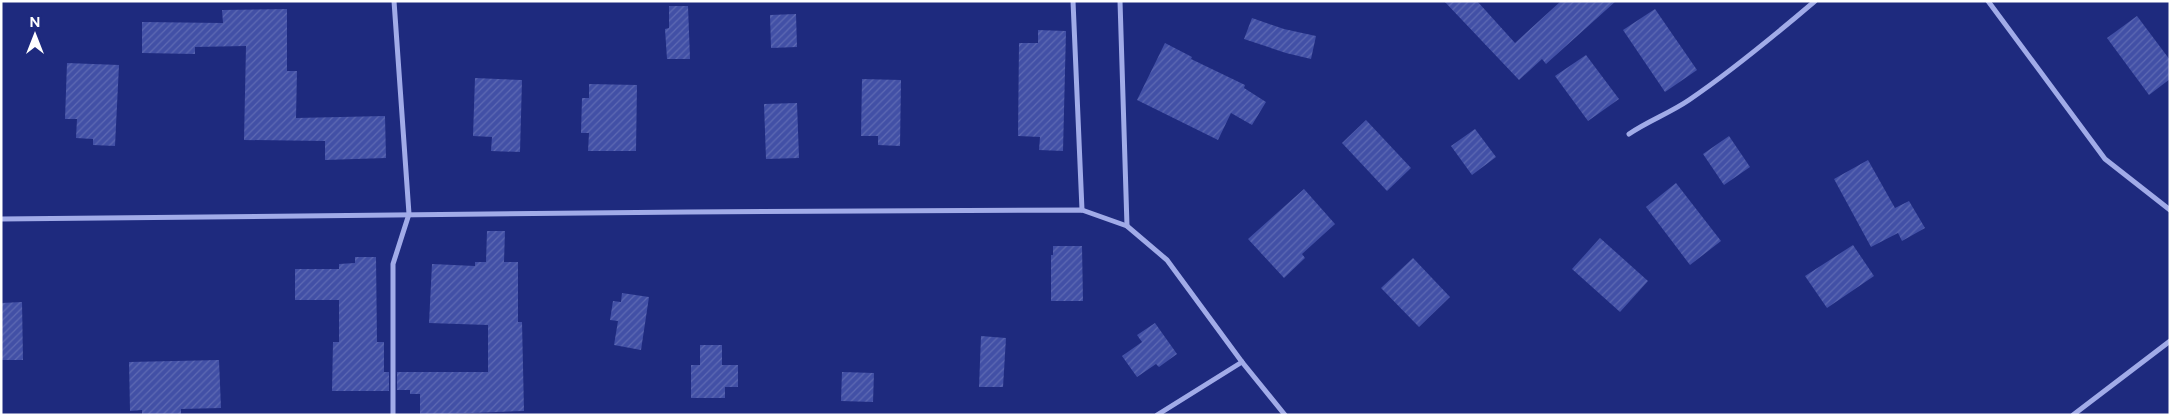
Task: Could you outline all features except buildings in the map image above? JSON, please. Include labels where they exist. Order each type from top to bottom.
[{"type":"street","points":[[393,415],[393,264],[409,214],[394,1]]},
{"type":"street","points":[[1074,1],[1082,210]]},
{"type":"street","points":[[1120,1],[1127,226]]},
{"type":"street","points":[[1629,134],[1687,102],[1732,69],[1815,1]]},
{"type":"street","points":[[1988,1],[2105,159],[2170,210]]},
{"type":"street","points":[[1,219],[409,214],[1082,210],[1127,226],[1167,260],[1242,362],[1285,415]]},
{"type":"street","points":[[2073,415],[2170,341]]},
{"type":"street","points":[[1157,415],[1242,362]]}]
